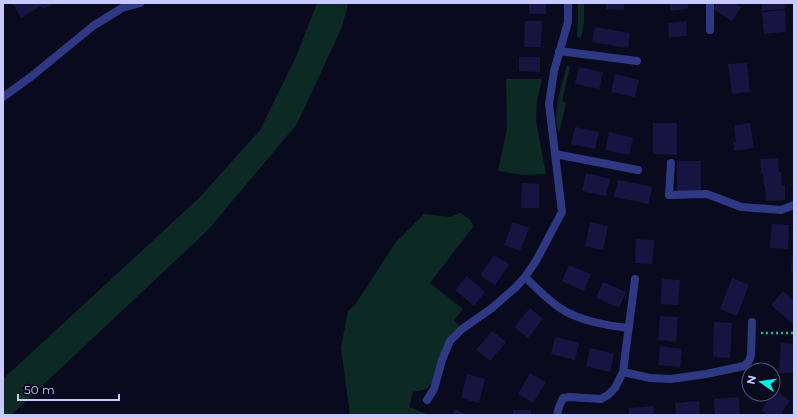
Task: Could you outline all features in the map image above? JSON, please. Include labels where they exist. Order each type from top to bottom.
[{"type":"street","points":[[3,97],[32,76],[93,26],[122,8],[140,3]]},
{"type":"street","points":[[427,400],[434,388],[442,360],[450,341],[462,329],[492,308],[525,277],[536,261],[562,212],[549,104],[554,71],[568,22],[568,3]]},
{"type":"street","points":[[710,3],[710,30]]},
{"type":"street","points":[[559,51],[637,61]]},
{"type":"street","points":[[555,154],[638,170]]},
{"type":"street","points":[[671,163],[669,195],[707,194],[741,207],[781,210],[794,205]]},
{"type":"street","points":[[525,277],[560,308],[575,316],[615,327],[628,328]]},
{"type":"street","points":[[557,415],[563,398],[570,396],[601,399],[615,388],[623,372],[635,278]]},
{"type":"street","points":[[623,372],[650,378],[671,379],[706,374],[744,366],[752,355],[752,322]]},
{"type":"path","points":[[752,333],[794,333]]},
{"type":"green space","points":[[317,3],[348,3],[342,27],[297,124],[208,230],[11,415],[3,415],[3,379],[200,197],[260,130],[296,57]]},
{"type":"green space","points":[[578,3],[584,3],[584,22],[581,38],[577,37]]},
{"type":"green space","points":[[567,65],[570,67],[562,101],[566,103],[559,133],[556,118],[557,109]]},
{"type":"green space","points":[[506,79],[542,79],[537,101],[536,121],[546,174],[523,175],[498,171],[507,129]]},
{"type":"green space","points":[[460,213],[471,220],[473,227],[430,283],[463,309],[454,320],[460,326],[449,337],[444,345],[431,384],[425,389],[413,392],[409,407],[427,414],[350,415],[341,348],[348,311],[355,305],[396,242],[424,214],[450,217]]},
{"type":"building","points":[[12,3],[54,3],[43,9],[41,6],[21,18]]},
{"type":"building","points":[[529,3],[546,3],[546,14],[529,14]]},
{"type":"building","points":[[606,3],[624,3],[624,10],[606,9]]},
{"type":"building","points":[[670,3],[688,3],[688,9],[670,11]]},
{"type":"building","points":[[716,3],[734,3],[741,7],[732,21],[713,9]]},
{"type":"building","points":[[762,3],[784,3],[785,9],[762,11]]},
{"type":"building","points":[[785,10],[786,32],[764,34],[762,12]]},
{"type":"building","points":[[525,21],[542,21],[541,47],[524,47]]},
{"type":"building","points":[[686,21],[687,36],[669,37],[668,23]]},
{"type":"building","points":[[595,27],[630,33],[628,48],[592,42]]},
{"type":"building","points":[[519,57],[540,57],[540,72],[519,71]]},
{"type":"building","points":[[747,63],[750,92],[732,94],[728,64]]},
{"type":"building","points":[[579,67],[603,72],[599,89],[575,84]]},
{"type":"building","points":[[615,74],[639,80],[635,97],[611,92]]},
{"type":"building","points":[[653,123],[677,123],[677,155],[653,154]]},
{"type":"building","points":[[750,123],[754,148],[734,151],[733,142],[736,142],[734,125]]},
{"type":"building","points":[[575,127],[599,132],[595,149],[571,144]]},
{"type":"building","points":[[609,132],[633,138],[629,155],[605,150]]},
{"type":"building","points":[[778,158],[782,185],[785,185],[785,200],[766,201],[760,159]]},
{"type":"building","points":[[677,161],[701,161],[701,192],[677,192]]},
{"type":"building","points":[[586,173],[610,179],[606,196],[582,191]]},
{"type":"building","points":[[618,180],[652,187],[649,204],[614,197]]},
{"type":"building","points":[[522,183],[539,184],[539,208],[521,208]]},
{"type":"building","points":[[513,222],[529,228],[520,251],[504,245]]},
{"type":"building","points":[[590,222],[608,226],[603,250],[585,246]]},
{"type":"building","points":[[772,224],[789,225],[788,249],[770,248]]},
{"type":"building","points":[[636,239],[654,240],[652,264],[635,263]]},
{"type":"building","points":[[494,255],[509,264],[495,285],[480,275]]},
{"type":"building","points":[[792,256],[794,256],[794,272],[791,272]]},
{"type":"building","points":[[569,265],[591,274],[584,291],[562,281]]},
{"type":"building","points":[[467,276],[485,292],[474,306],[455,290]]},
{"type":"building","points":[[732,278],[749,285],[737,316],[720,309]]},
{"type":"building","points":[[662,279],[680,280],[678,305],[661,304]]},
{"type":"building","points":[[603,282],[626,292],[619,308],[596,298]]},
{"type":"building","points":[[783,291],[794,301],[793,324],[771,305]]},
{"type":"building","points":[[530,308],[543,319],[528,338],[514,327]]},
{"type":"building","points":[[660,316],[678,317],[676,342],[658,340]]},
{"type":"building","points":[[714,322],[732,323],[730,358],[713,357]]},
{"type":"building","points":[[492,331],[506,342],[490,361],[476,350]]},
{"type":"building","points":[[555,337],[579,343],[575,360],[551,354]]},
{"type":"building","points":[[781,343],[794,344],[794,373],[781,373],[781,362],[780,362]]},
{"type":"building","points":[[660,346],[682,349],[680,367],[658,365]]},
{"type":"building","points":[[590,348],[614,354],[610,372],[586,366]]},
{"type":"building","points":[[530,373],[546,382],[533,403],[518,394]]},
{"type":"building","points":[[467,374],[485,379],[479,403],[461,398]]},
{"type":"building","points":[[781,394],[790,401],[780,415],[768,415],[761,410],[767,402],[781,402]]},
{"type":"building","points":[[739,397],[740,415],[715,415],[714,399]]},
{"type":"building","points":[[699,401],[700,415],[676,415],[675,403]]},
{"type":"building","points":[[653,406],[654,415],[629,415],[629,408]]},
{"type":"building","points":[[455,409],[467,415],[452,415]]},
{"type":"building","points":[[513,410],[531,410],[531,415],[513,415]]}]
